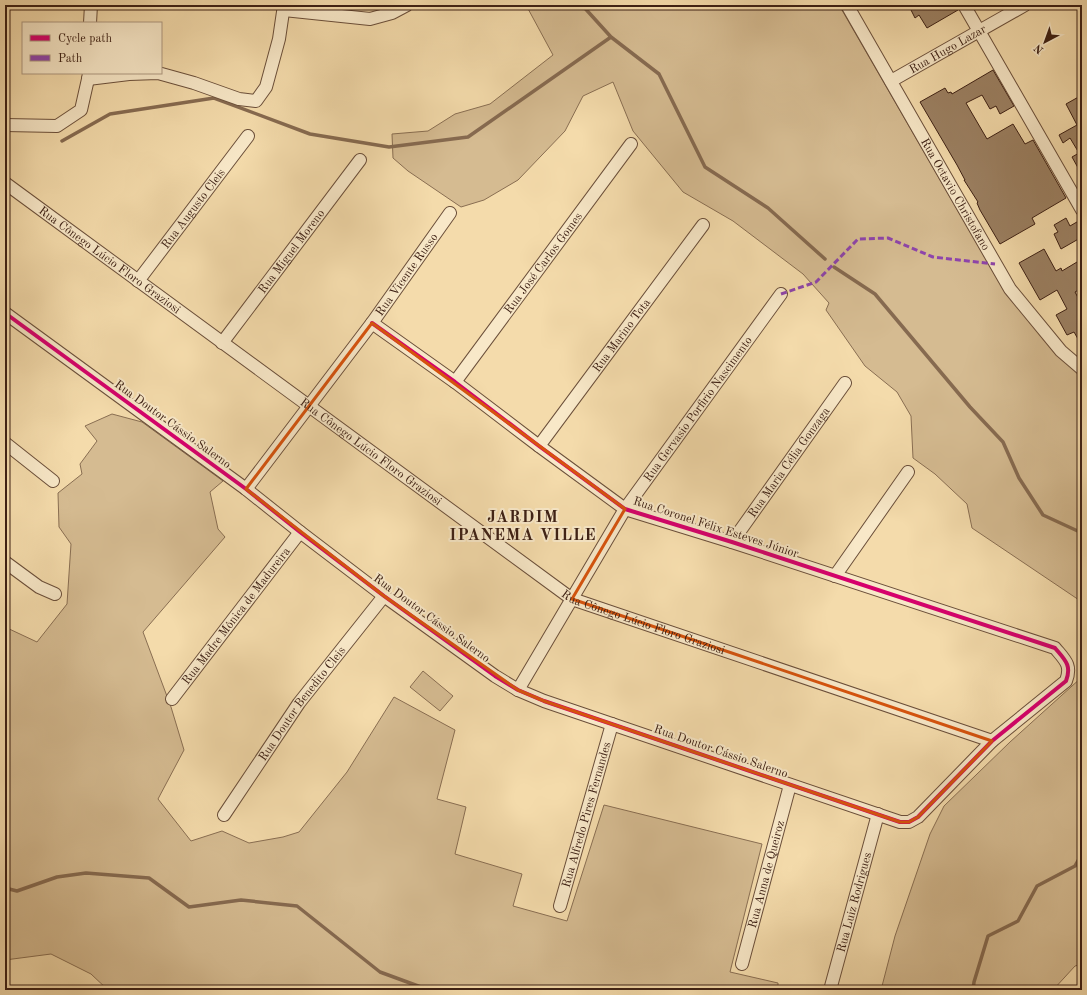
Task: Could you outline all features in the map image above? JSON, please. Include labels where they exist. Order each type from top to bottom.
[{"type":"street","points":[[90,22],[91,5]]},
{"type":"street","points":[[162,74],[239,98],[256,101],[266,87],[279,39],[284,8],[370,19],[392,13],[407,5]]},
{"type":"street","name":"Rua Octavio Christofano","points":[[847,5],[1010,289],[1062,351],[1082,369]]},
{"type":"street","points":[[964,5],[1082,210]]},
{"type":"street","name":"Rua Hugo Lazar","points":[[892,81],[1025,5]]},
{"type":"street","points":[[5,125],[57,126],[81,110],[88,76],[129,74]]},
{"type":"street","name":"Rua Augusto Cleis","points":[[138,281],[248,136]]},
{"type":"street","name":"Rua José Carlos Gomes","points":[[455,382],[631,144]]},
{"type":"street","name":"Rua Miguel Moreno","points":[[222,343],[360,160]]},
{"type":"street","name":"Rua Cônego Lúcio Floro Graziosi","points":[[5,183],[572,599],[992,741]]},
{"type":"street","name":"Rua Vicente Russo","points":[[246,489],[372,323],[450,213]]},
{"type":"street","name":"Rua Marino Tota","points":[[539,446],[703,225]]},
{"type":"street","name":"Rua Gervasio Porfirio Nascimento","points":[[518,690],[625,508],[781,294]]},
{"type":"street","name":"Rua Doutor Cássio Salerno","points":[[5,313],[246,489],[384,596],[495,676],[518,690],[544,701],[900,822],[909,822],[918,818],[992,741]]},
{"type":"street","name":"Rua Coronel Félix Esteves Júnior","points":[[372,323],[455,382],[539,446],[625,508],[1055,648],[1068,665],[1069,673],[1066,681],[992,741]]},
{"type":"street","name":"Rua Maria Célia Gonzaga","points":[[732,542],[845,383]]},
{"type":"street","points":[[5,444],[53,481]]},
{"type":"street","points":[[834,576],[908,472]]},
{"type":"street","name":"Rua Madre Mônica de Madureira","points":[[172,698],[300,532]]},
{"type":"street","points":[[5,562],[39,588],[55,594]]},
{"type":"street","name":"Rua Doutor Benedito Cleis","points":[[224,815],[299,703],[384,596]]},
{"type":"street","name":"Rua Alfredo Pires Fernandes","points":[[560,906],[612,724]]},
{"type":"street","name":"Rua Anna de Queiroz","points":[[742,964],[790,785]]},
{"type":"street","name":"Rua Luiz Rodrigues","points":[[830,990],[878,814]]},
{"type":"highlighted area","points":[[372,323],[625,509],[572,599],[992,741],[918,817],[909,822],[900,822],[790,785],[544,701],[518,690],[384,596],[246,489]]},
{"type":"shaded area","points":[[526,5],[839,5],[1006,294],[1082,373],[1082,602],[972,528],[967,504],[935,474],[913,458],[911,416],[897,392],[865,366],[826,310],[829,303],[803,274],[733,221],[683,192],[633,131],[613,82],[583,96],[565,131],[518,180],[484,200],[461,207],[408,171],[393,158],[392,134],[428,131],[455,114],[490,104],[553,55]]},
{"type":"shaded area","points":[[112,414],[142,422],[223,481],[210,492],[218,529],[225,537],[143,632],[171,707],[184,750],[158,799],[191,841],[222,831],[249,843],[283,837],[299,832],[347,772],[394,697],[455,730],[437,799],[466,807],[455,854],[522,874],[513,906],[567,921],[604,805],[762,844],[730,972],[778,983],[778,990],[108,990],[91,974],[51,954],[5,960],[5,627],[37,642],[67,604],[71,544],[59,527],[58,493],[82,474],[80,464],[97,441],[85,426]]},
{"type":"shaded area","points":[[423,671],[453,696],[440,711],[410,687]]},
{"type":"shaded area","points":[[1082,677],[1082,964],[1075,966],[1053,990],[881,990],[895,936],[930,834],[944,806],[1010,742]]},
{"type":"building","points":[[919,5],[957,5],[958,10],[927,28],[919,15],[915,18],[911,10]]},
{"type":"building","points":[[993,70],[1014,106],[1000,114],[996,106],[990,109],[982,95],[966,103],[987,139],[1013,124],[1025,144],[1033,140],[1066,198],[1032,218],[1035,224],[1000,244],[980,210],[977,203],[978,202],[920,102],[945,88],[948,93],[951,92],[952,94]]},
{"type":"building","points":[[1082,95],[1082,175],[1072,157],[1079,153],[1070,138],[1063,143],[1059,135],[1077,125],[1066,104]]},
{"type":"building","points":[[1066,218],[1070,226],[1082,219],[1082,237],[1061,249],[1054,234],[1058,232],[1054,225]]},
{"type":"building","points":[[1044,249],[1056,271],[1061,268],[1062,271],[1082,259],[1082,288],[1075,292],[1082,305],[1082,346],[1074,332],[1067,335],[1056,315],[1067,309],[1057,290],[1040,300],[1019,263]]},
{"type":"waterway","points":[[582,5],[611,37],[659,74],[705,167],[768,208],[825,259]]},
{"type":"waterway","points":[[62,141],[110,114],[214,98],[310,134],[389,147],[468,137],[611,37]]},
{"type":"waterway","points":[[834,267],[875,294],[970,407],[1003,442],[1019,478],[1043,515],[1082,533]]},
{"type":"waterway","points":[[973,990],[988,936],[1018,921],[1037,886],[1075,866],[1082,854]]},
{"type":"waterway","points":[[5,888],[17,891],[57,877],[86,873],[149,878],[189,907],[241,900],[297,906],[380,972],[429,990]]},
{"type":"marked path","points":[[781,294],[816,282],[858,239],[888,238],[933,257],[995,264]]},
{"type":"cycle path","points":[[5,313],[246,489],[384,596],[495,676],[518,690],[544,701],[900,822],[909,822],[918,817],[992,741],[1066,681],[1068,667],[1064,659],[1055,648],[732,542],[625,509],[455,382],[372,323]]},
{"type":"district","name":"JARDIM IPANEMA VILLE","points":[[523,525]]}]
